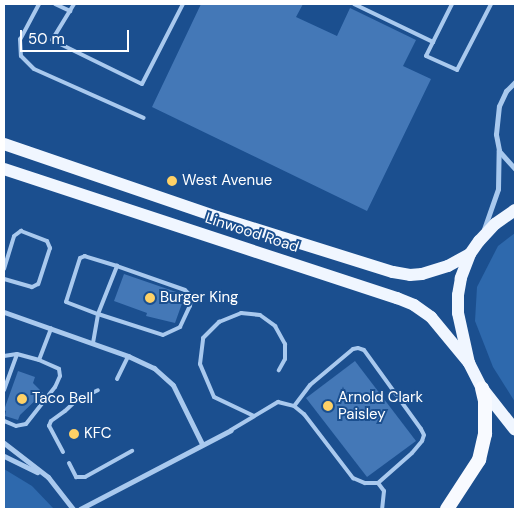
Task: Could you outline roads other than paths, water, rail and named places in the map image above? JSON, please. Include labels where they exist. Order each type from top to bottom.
[{"type":"highway","points":[[447,509],[479,460],[485,434],[485,401],[482,388]]},
{"type":"main road","name":"Linwood Road","points":[[4,144],[217,217],[393,272],[410,275],[422,274],[448,266],[470,254]]},
{"type":"main road","name":"Linwood Road","points":[[4,169],[397,298],[414,306],[431,318],[469,363]]},
{"type":"main road","points":[[515,210],[495,224],[470,254],[461,278],[458,295],[458,313],[469,363],[482,388],[515,430]]},
{"type":"street","points":[[479,241],[498,189],[499,150],[496,134],[499,106],[506,91],[515,82]]},
{"type":"street","points":[[499,150],[515,169]]},
{"type":"street","points":[[4,312],[128,356],[154,368],[168,379],[202,444]]},
{"type":"street","points":[[80,509],[231,430]]},
{"type":"street","points":[[4,443],[48,477],[73,509]]},
{"type":"street","points":[[4,456],[48,477]]},
{"type":"lane","points":[[39,4],[20,39],[21,56],[34,69],[144,118]]},
{"type":"lane","points":[[55,4],[70,11]]},
{"type":"lane","points":[[74,4],[52,40],[142,84],[183,4]]},
{"type":"lane","points":[[354,4],[433,42]]},
{"type":"lane","points":[[452,4],[426,56],[457,70],[491,4]]},
{"type":"lane","points":[[4,269],[14,236],[22,231],[46,241],[50,248],[38,284],[32,287],[4,279]]},
{"type":"lane","points":[[85,256],[117,266],[185,290],[191,296],[190,306],[180,327],[163,335],[66,302],[80,258],[85,256]]},
{"type":"lane","points":[[93,343],[98,314],[117,266]]},
{"type":"lane","points":[[254,416],[214,398],[200,364],[203,338],[218,322],[241,313],[260,315],[275,326],[285,344],[286,358],[279,370]]},
{"type":"lane","points":[[39,360],[51,328]]},
{"type":"lane","points":[[231,430],[278,402],[294,406],[304,414],[353,478],[365,483],[378,483],[412,453],[422,441],[424,435],[364,350],[358,348],[353,349],[310,385],[294,406]]},
{"type":"lane","points":[[4,390],[17,354]]},
{"type":"lane","points":[[4,356],[17,354],[39,360],[59,369],[60,376],[55,387],[26,424],[16,426],[4,421]]},
{"type":"lane","points":[[117,379],[128,356]]},
{"type":"lane","points":[[63,452],[49,426],[51,421],[77,400],[98,390]]},
{"type":"lane","points":[[69,463],[76,477],[85,477],[132,451]]},
{"type":"lane","points":[[378,483],[384,491],[382,509]]},
{"type":"place","name":"West Avenue","points":[[172,181]]},
{"type":"place","name":"Burger King","points":[[150,298]]},
{"type":"place","name":"Taco Bell","points":[[22,399]]},
{"type":"place","name":"Arnold Clark Paisley","points":[[328,406]]},
{"type":"place","name":"KFC","points":[[74,434]]}]
